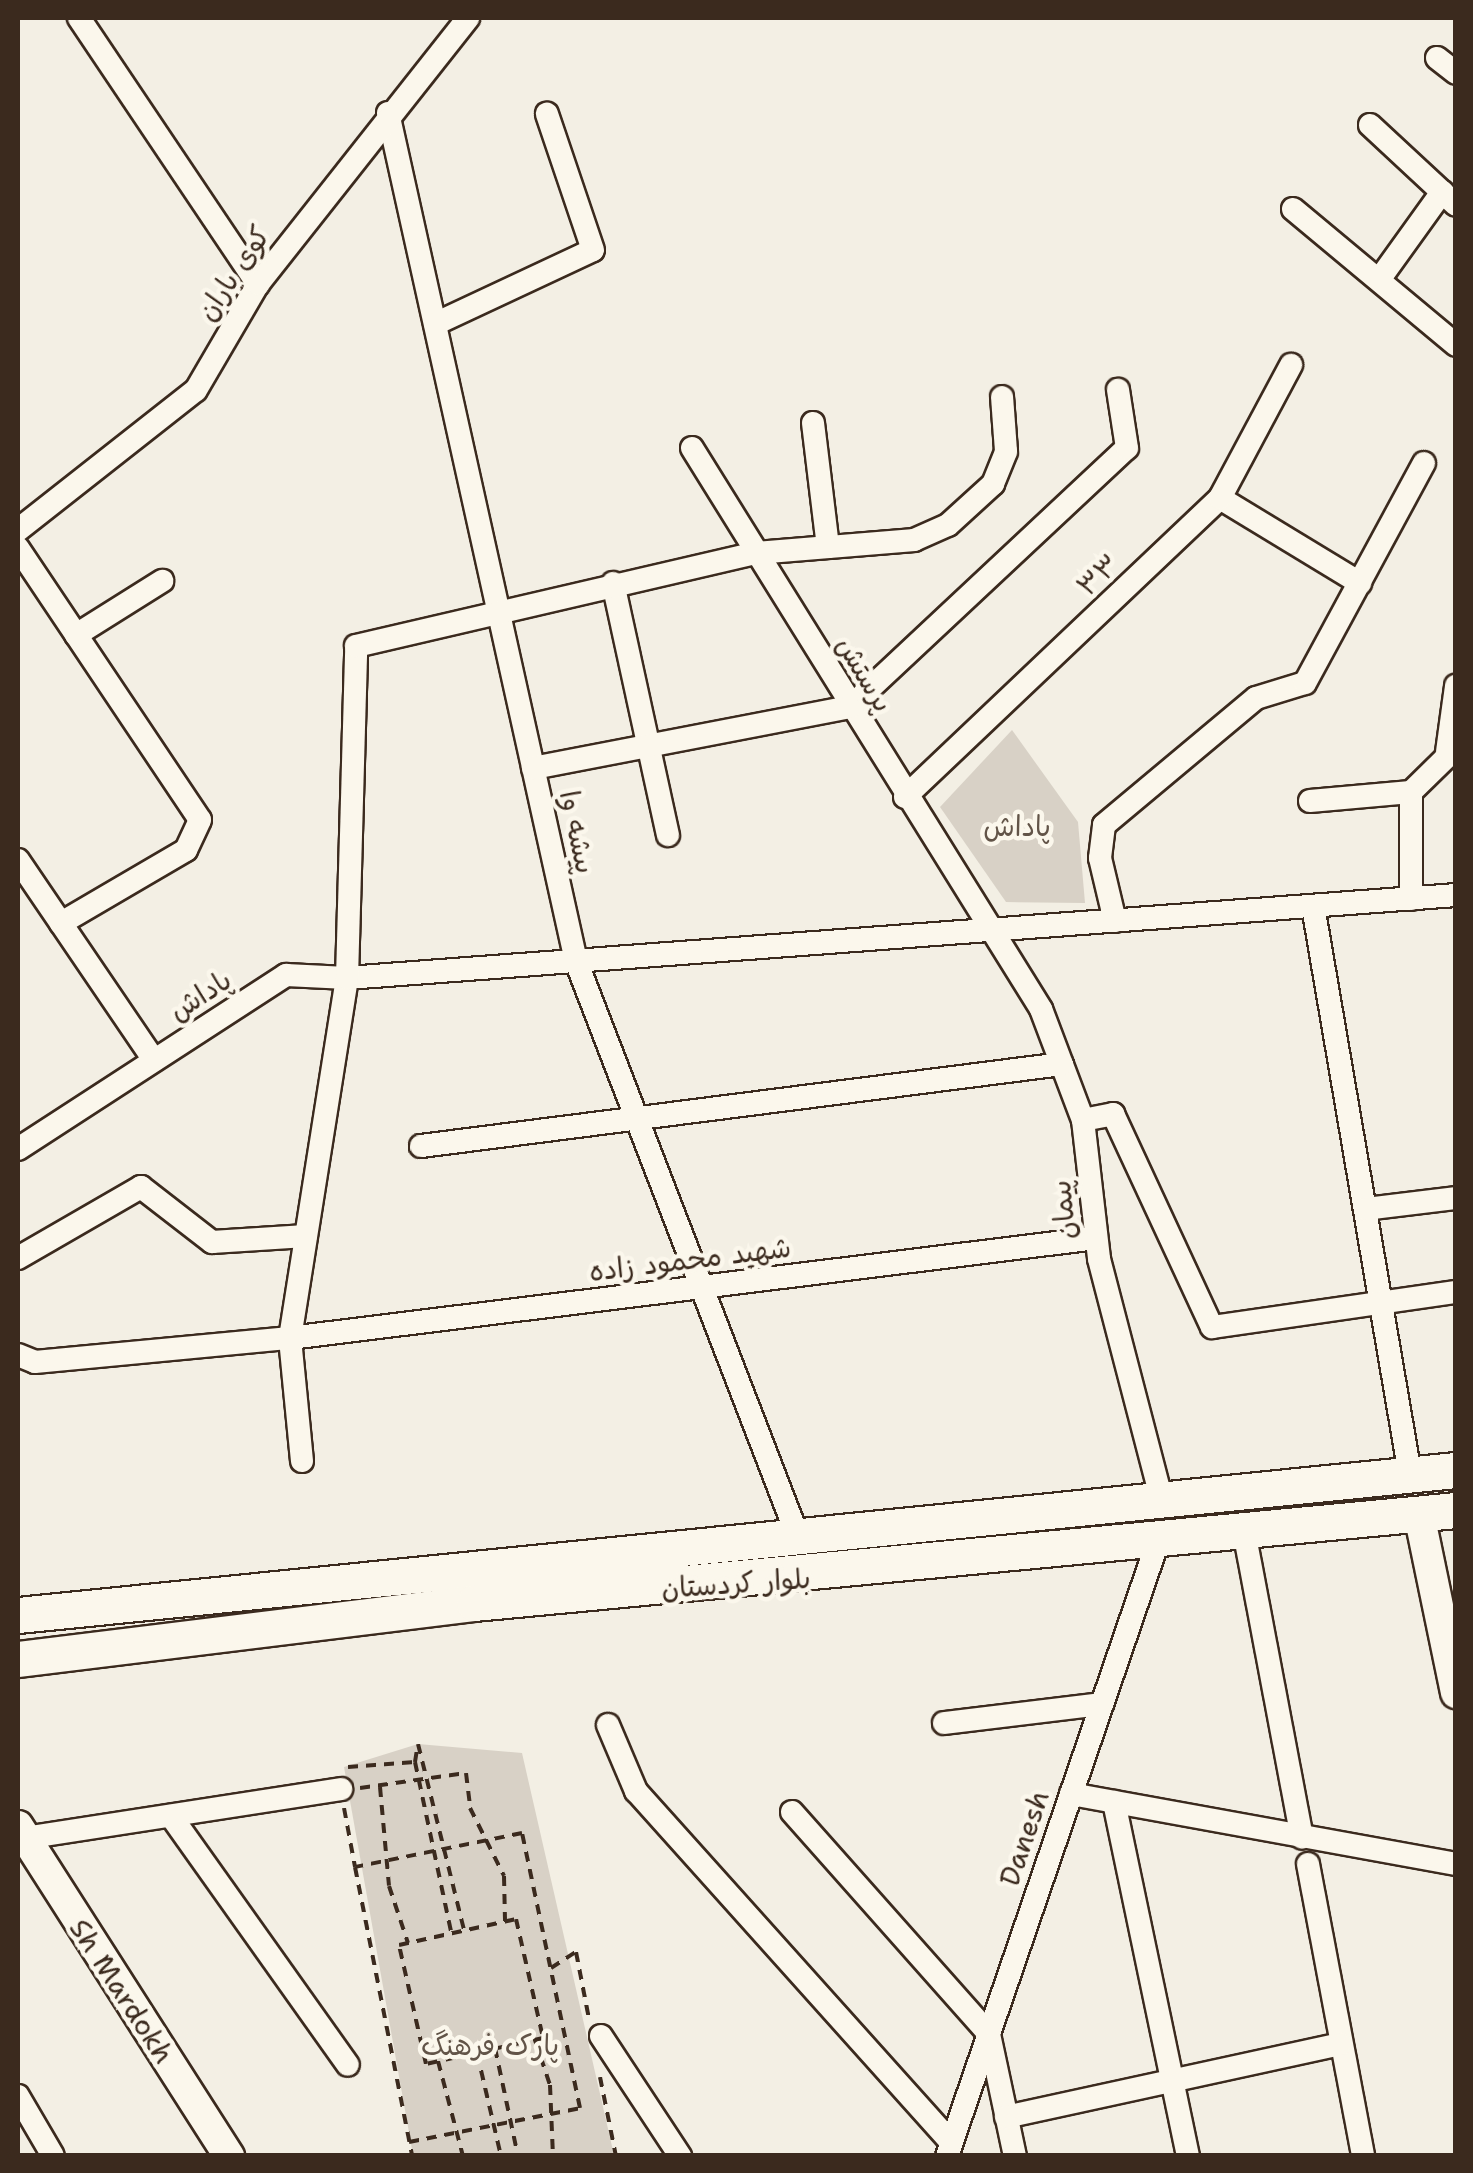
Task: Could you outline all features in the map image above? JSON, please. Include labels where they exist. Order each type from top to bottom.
[{"type":"main road","name":"بلوار کردستان","points":[[18,1615],[1456,1470]]},
{"type":"main road","name":"بلوار کردستان","points":[[18,1659],[474,1603],[1456,1510]]},
{"type":"main road","points":[[18,1595],[96,1605]]},
{"type":"street","points":[[79,18],[258,284]]},
{"type":"street","name":"کوی باران","points":[[18,530],[166,421],[196,390],[258,284],[388,114],[468,18]]},
{"type":"street","name":"پیشه وا","points":[[388,114],[576,961],[798,1537]]},
{"type":"street","points":[[435,324],[593,250],[547,114]]},
{"type":"street","points":[[1370,124],[1449,198],[1381,278]]},
{"type":"street","points":[[1293,210],[1381,278],[1456,346]]},
{"type":"street","name":"۳۳","points":[[905,796],[1220,498],[1291,364]]},
{"type":"street","points":[[533,768],[850,707],[1126,448],[1118,390]]},
{"type":"street","points":[[302,1462],[290,1338],[348,978],[356,646],[498,606],[756,553],[914,540],[974,506],[1006,451],[1002,398]]},
{"type":"street","points":[[813,423],[828,546]]},
{"type":"street","name":"پرستش","points":[[692,448],[987,930]]},
{"type":"street","points":[[1115,921],[1100,858],[1104,825],[1256,698],[1305,683],[1424,463]]},
{"type":"street","points":[[1220,498],[1360,584]]},
{"type":"street","points":[[18,548],[200,820],[186,850],[60,923]]},
{"type":"street","points":[[76,635],[162,581]]},
{"type":"street","points":[[613,583],[668,835]]},
{"type":"street","points":[[1310,800],[1411,792],[1451,750],[1456,686]]},
{"type":"street","points":[[1411,792],[1411,898]]},
{"type":"street","points":[[18,860],[25,886],[60,923],[154,1060]]},
{"type":"street","name":"پاداش","points":[[18,1149],[286,976],[348,978],[1456,895]]},
{"type":"street","points":[[1314,906],[1410,1474]]},
{"type":"street","name":"پیمان","points":[[987,930],[1040,1009],[1083,1120],[1096,1238],[1162,1500]]},
{"type":"street","points":[[421,1146],[1062,1064]]},
{"type":"street","points":[[1083,1120],[1114,1114],[1212,1326],[1456,1292]]},
{"type":"street","points":[[18,1258],[141,1187],[212,1242],[306,1236]]},
{"type":"street","points":[[1365,1209],[1456,1198]]},
{"type":"street","name":"شهید محمود زاده","points":[[18,1355],[36,1362],[290,1338],[1096,1238]]},
{"type":"street","points":[[1419,1514],[1456,1692]]},
{"type":"street","points":[[1244,1531],[1302,1838]]},
{"type":"street","name":"Danesh","points":[[949,2149],[1158,1541]]},
{"type":"street","points":[[944,1722],[1102,1704]]},
{"type":"street","points":[[608,1725],[636,1791],[949,2149]]},
{"type":"street","points":[[21,1832],[170,1816],[341,1789]]},
{"type":"street","points":[[1072,1794],[1456,1864]]},
{"type":"street","points":[[1114,1802],[1188,2156]]},
{"type":"street","points":[[792,1812],[988,2034],[1015,2156]]},
{"type":"street","points":[[170,1816],[348,2065]]},
{"type":"street","name":"Sh Mardokh","points":[[21,1832],[229,2156]]},
{"type":"street","points":[[1308,1864],[1363,2156]]},
{"type":"street","points":[[601,2036],[680,2156]]},
{"type":"street","points":[[1006,2117],[1340,2044]]},
{"type":"street","points":[[18,2096],[53,2156]]},
{"type":"path","points":[[452,1933],[416,1777],[418,1744],[464,1930]]},
{"type":"path","points":[[412,2156],[341,1789],[344,1767],[415,1762]]},
{"type":"path","points":[[341,1789],[466,1773],[470,1808],[504,1876],[505,1921]]},
{"type":"path","points":[[380,1786],[388,1860],[408,1943]]},
{"type":"path","points":[[355,1867],[522,1833],[580,2108],[409,2142]]},
{"type":"path","points":[[516,1918],[543,2038],[426,2064],[399,1945],[505,1921],[516,1918]]},
{"type":"path","points":[[535,2040],[553,2156]]},
{"type":"path","points":[[495,2048],[518,2156]]},
{"type":"path","points":[[476,2052],[500,2156]]},
{"type":"path","points":[[438,2061],[463,2156]]},
{"type":"green space","name":"پاداش","points":[[1012,730],[1078,822],[1085,903],[1006,902],[940,807]]},
{"type":"green space","name":"پارک فرهنگ","points":[[418,1744],[522,1753],[614,2155],[413,2155],[344,1767]]}]
